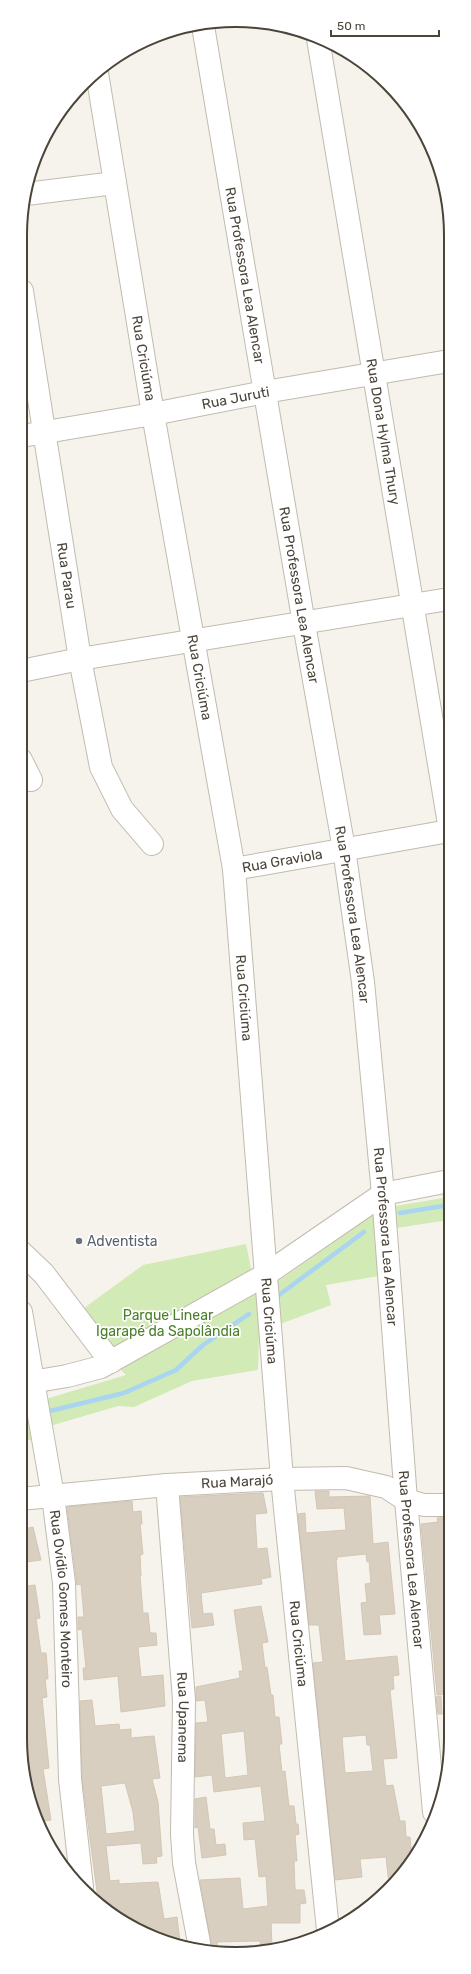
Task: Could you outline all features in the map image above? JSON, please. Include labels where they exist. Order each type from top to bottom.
[{"type":"street","name":"Rua Professora Lea Alencar","points":[[204,30],[304,624],[344,849],[362,982],[382,1194],[406,1500],[433,1805]]},
{"type":"street","name":"Rua Dona Hylma Thury","points":[[319,45],[444,794]]},
{"type":"street","name":"Rua Criciúma","points":[[98,79],[153,414],[234,869],[282,1479],[328,1925]]},
{"type":"street","points":[[31,193],[115,183]]},
{"type":"street","name":"Rua Parau","points":[[27,325],[80,659],[101,766],[122,810],[152,844]]},
{"type":"street","name":"Rua Juruti","points":[[27,435],[153,414],[265,392],[444,362]]},
{"type":"street","points":[[27,670],[80,659],[304,624],[444,600]]},
{"type":"street","points":[[27,772],[31,780]]},
{"type":"street","name":"Rua Graviola","points":[[234,869],[444,831]]},
{"type":"street","points":[[27,1383],[67,1376],[101,1367],[265,1275],[382,1194],[444,1182]]},
{"type":"street","points":[[27,1258],[44,1274],[111,1362]]},
{"type":"street","name":"Rua Ovídio Gomes Monteiro","points":[[27,1383],[53,1496],[64,1583],[70,1779],[81,1878]]},
{"type":"street","name":"Rua Marajó","points":[[27,1498],[167,1485],[282,1479],[346,1478],[386,1487],[406,1500],[424,1505],[444,1506]]},
{"type":"street","name":"Rua Upanema","points":[[167,1485],[184,1700],[182,1834],[184,1863],[199,1944]]},
{"type":"green space","name":"Parque Linear Igarapé da Sapolândia","points":[[444,1198],[444,1221],[396,1228],[374,1236],[379,1276],[326,1285],[331,1305],[275,1326],[259,1335],[258,1370],[192,1381],[134,1407],[118,1406],[50,1426],[33,1440],[27,1440],[27,1404],[126,1375],[69,1319],[143,1265],[246,1244],[252,1273],[274,1284],[365,1220],[389,1207]]},
{"type":"building","points":[[315,1491],[329,1491],[329,1497],[370,1496],[373,1544],[388,1542],[395,1614],[379,1615],[381,1634],[364,1635],[361,1603],[367,1602],[365,1584],[371,1583],[369,1561],[367,1562],[366,1554],[337,1557],[336,1560],[345,1661],[397,1656],[399,1675],[393,1676],[394,1689],[390,1690],[397,1758],[383,1759],[386,1786],[393,1785],[400,1821],[405,1821],[406,1837],[410,1837],[411,1850],[389,1880],[386,1857],[360,1859],[362,1877],[335,1880],[313,1663],[323,1662],[319,1625],[309,1625],[298,1514],[305,1513],[306,1533],[346,1530],[344,1508],[317,1509]],"holes":[[[366,1735],[367,1745],[370,1745],[373,1771],[345,1773],[342,1737]]]},
{"type":"building","points":[[263,1493],[267,1513],[255,1514],[257,1549],[267,1548],[271,1577],[261,1579],[262,1584],[201,1593],[203,1614],[212,1613],[214,1625],[192,1628],[180,1497]]},
{"type":"building","points":[[132,1501],[133,1512],[141,1511],[142,1524],[140,1524],[143,1554],[140,1555],[140,1576],[143,1613],[148,1613],[150,1633],[156,1633],[157,1645],[138,1647],[141,1677],[163,1675],[165,1706],[121,1712],[118,1676],[84,1680],[83,1668],[86,1668],[82,1629],[78,1630],[78,1617],[84,1617],[81,1584],[77,1585],[67,1507]]},
{"type":"building","points":[[444,1517],[444,1694],[437,1695],[421,1524],[438,1522],[437,1518]]},
{"type":"building","points":[[33,1527],[41,1560],[27,1562],[27,1528]]},
{"type":"building","points":[[35,1585],[40,1618],[36,1619],[41,1653],[46,1653],[47,1664],[48,1679],[45,1679],[47,1697],[42,1698],[49,1768],[43,1769],[51,1820],[44,1821],[34,1792],[27,1752],[27,1586]]},
{"type":"building","points":[[261,1606],[268,1642],[262,1643],[265,1668],[267,1667],[271,1695],[273,1695],[275,1717],[279,1717],[282,1744],[279,1744],[282,1772],[285,1771],[289,1806],[294,1806],[296,1824],[298,1824],[299,1834],[295,1835],[297,1861],[294,1861],[295,1890],[304,1890],[306,1903],[300,1904],[300,1923],[271,1923],[272,1944],[261,1945],[260,1941],[217,1942],[217,1946],[211,1945],[200,1880],[240,1878],[243,1909],[268,1906],[266,1876],[259,1877],[255,1839],[244,1840],[243,1823],[265,1821],[261,1786],[214,1792],[212,1775],[195,1777],[196,1723],[208,1722],[205,1700],[196,1701],[196,1687],[240,1678],[239,1671],[243,1671],[234,1610]],"holes":[[[244,1731],[248,1775],[225,1778],[221,1734]]]},
{"type":"building","points":[[441,1696],[442,1714],[438,1714],[436,1697]]},
{"type":"building","points":[[92,1700],[95,1726],[119,1724],[120,1730],[131,1729],[131,1738],[154,1736],[160,1778],[152,1779],[158,1802],[162,1856],[156,1857],[157,1863],[143,1864],[141,1843],[106,1846],[110,1881],[119,1880],[119,1884],[158,1882],[164,1919],[177,1917],[180,1939],[156,1931],[131,1919],[97,1894],[82,1778],[80,1701]],"holes":[[[125,1783],[133,1812],[135,1831],[106,1834],[101,1786]]]},
{"type":"building","points":[[206,1797],[210,1829],[214,1829],[216,1845],[225,1844],[226,1855],[202,1858],[198,1827],[195,1828],[195,1799]]},
{"type":"waterway","points":[[400,1213],[444,1206]]},
{"type":"waterway","points":[[279,1295],[364,1232]]},
{"type":"waterway","points":[[50,1411],[124,1393],[176,1370],[203,1345],[249,1314]]},
{"type":"place","name":"Adventista","points":[[79,1241]]}]
